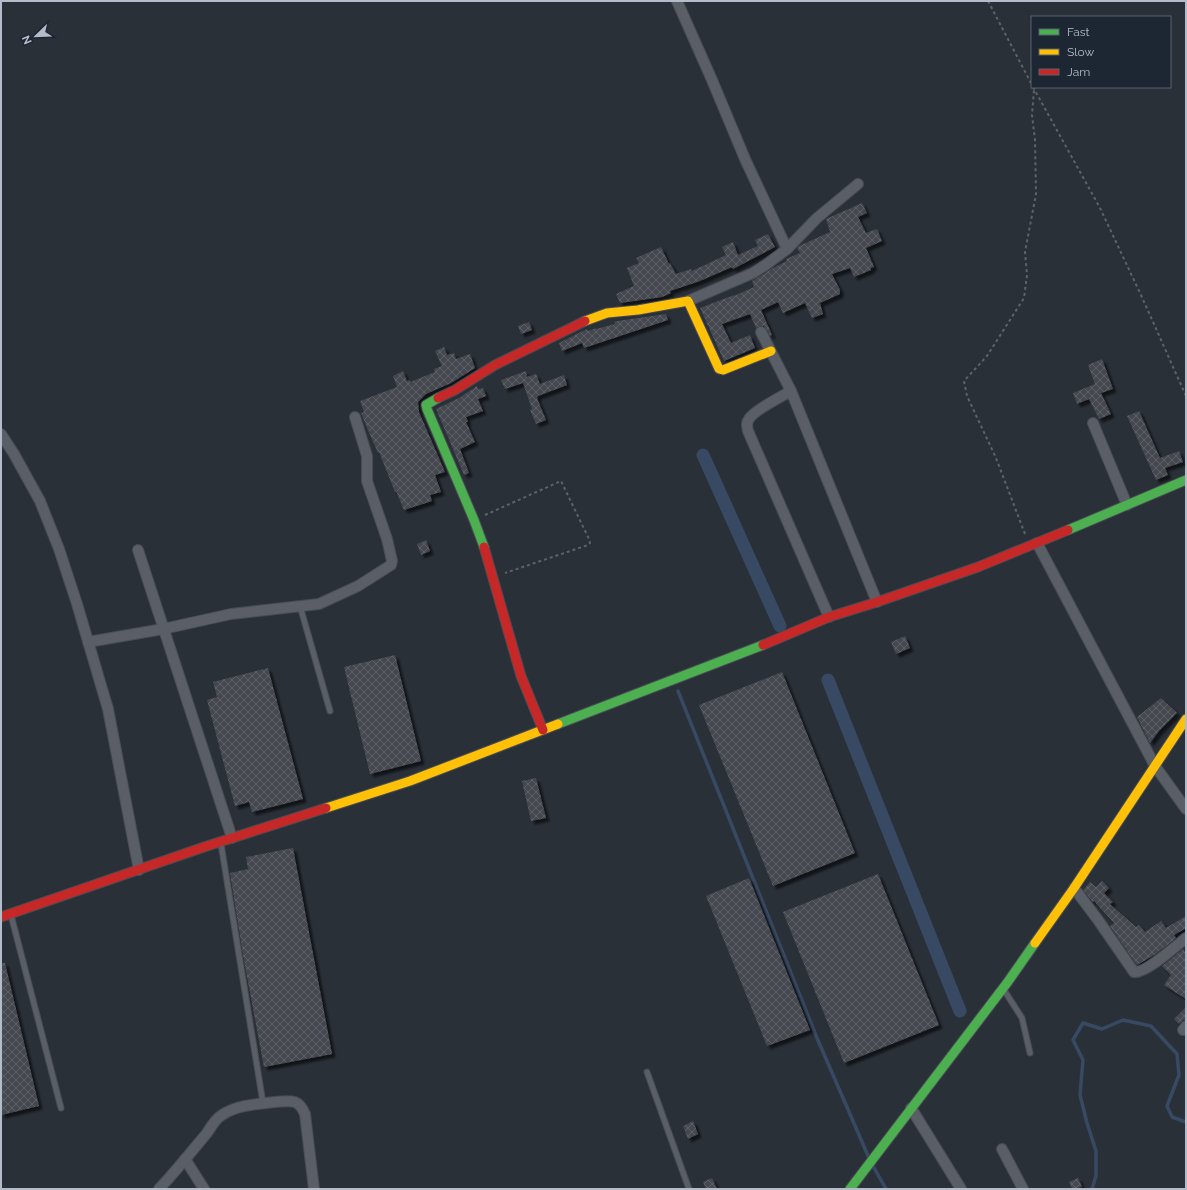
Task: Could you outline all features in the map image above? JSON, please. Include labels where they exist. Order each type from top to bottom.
[{"type":"street","points":[[677,1],[745,159],[787,249]]},
{"type":"street","points":[[543,730],[521,676],[485,550],[448,457],[426,409],[426,405],[455,390],[495,365],[589,319],[607,313],[638,310],[688,301],[753,272],[768,264],[787,249],[817,218],[858,184]]},
{"type":"street","points":[[688,301],[719,369],[723,370],[771,351]]},
{"type":"street","points":[[761,332],[791,390],[877,602]]},
{"type":"street","points":[[791,390],[749,417],[747,424],[748,431],[829,618]]},
{"type":"street","points":[[88,642],[164,629],[232,614],[319,604],[358,586],[391,565],[392,561],[387,539],[367,481],[367,456],[355,417]]},
{"type":"street","points":[[1093,423],[1127,505]]},
{"type":"street","points":[[1,434],[40,501],[59,549],[77,604],[108,709],[139,870]]},
{"type":"street","points":[[1,917],[232,838],[410,781],[731,658],[829,618],[978,567],[1034,545],[1186,480]]},
{"type":"street","points":[[1034,545],[1155,766],[1186,810]]},
{"type":"street","points":[[138,550],[232,838]]},
{"type":"street","points":[[850,1189],[1003,988],[1074,888],[1186,719]]},
{"type":"street","points":[[1074,888],[1134,972],[1137,973],[1151,965],[1186,938]]},
{"type":"street","points":[[159,1189],[222,1114],[263,1103],[290,1101],[301,1106],[305,1114],[314,1189]]},
{"type":"street","points":[[911,1108],[961,1189]]},
{"type":"street","points":[[1002,1149],[1024,1189]]},
{"type":"street","points":[[185,1159],[204,1189]]},
{"type":"lane","points":[[300,606],[330,711]]},
{"type":"lane","points":[[221,842],[263,1103]]},
{"type":"lane","points":[[11,914],[61,1108]]},
{"type":"lane","points":[[1003,988],[1022,1018],[1030,1053]]},
{"type":"lane","points":[[647,1072],[689,1189]]},
{"type":"path","points":[[988,1],[1031,83]]},
{"type":"path","points":[[1033,88],[1032,115],[1035,140],[1036,194],[1025,252],[1027,275],[1024,298],[986,356],[964,381],[967,396],[1034,545]]},
{"type":"path","points":[[1034,88],[1100,208],[1142,295],[1186,396]]},
{"type":"path","points":[[474,520],[561,481],[589,539],[590,543],[588,545],[492,578]]},
{"type":"building","points":[[862,203],[867,213],[858,217],[866,233],[877,229],[882,241],[866,248],[874,267],[871,268],[871,270],[854,277],[850,268],[832,274],[840,290],[840,294],[820,303],[823,314],[812,318],[805,303],[783,313],[778,302],[761,310],[772,335],[770,336],[764,326],[756,328],[750,314],[722,324],[731,343],[750,335],[755,348],[724,361],[700,308],[754,287],[752,281],[787,261],[786,259],[800,253],[797,248],[799,246],[830,232],[826,219]]},
{"type":"building","points":[[768,234],[775,247],[733,269],[732,267],[700,281],[670,291],[671,293],[662,297],[620,303],[616,294],[634,286],[627,268],[639,263],[636,258],[661,247],[669,264],[670,263],[676,274],[691,269],[692,271],[726,255],[722,247],[733,242],[738,255],[758,246],[755,240]]},
{"type":"building","points":[[666,314],[668,320],[584,348],[582,343],[562,351],[559,343],[587,329],[588,331],[615,324],[614,322],[617,321]]},
{"type":"building","points":[[529,322],[532,330],[521,334],[518,326]]},
{"type":"building","points":[[444,347],[447,355],[454,353],[456,359],[470,354],[475,368],[451,383],[426,394],[418,402],[419,412],[445,472],[435,475],[441,492],[430,495],[432,501],[404,510],[361,413],[364,412],[360,401],[397,387],[393,376],[403,371],[407,381],[410,380],[410,382],[435,372],[434,369],[442,366],[435,351]]},
{"type":"building","points":[[1102,359],[1113,389],[1101,393],[1111,414],[1099,419],[1089,399],[1077,404],[1073,393],[1095,384],[1088,365]]},
{"type":"building","points":[[526,371],[527,377],[536,374],[540,384],[564,375],[567,385],[538,396],[537,398],[546,420],[536,424],[530,410],[532,409],[523,383],[505,389],[501,380]]},
{"type":"building","points":[[477,386],[478,389],[483,388],[486,396],[478,399],[483,411],[466,417],[468,422],[466,422],[475,442],[460,449],[469,473],[464,475],[436,409],[459,398]]},
{"type":"building","points":[[1139,411],[1160,458],[1179,451],[1183,462],[1165,468],[1168,475],[1156,480],[1127,416]]},
{"type":"building","points":[[426,540],[430,551],[421,555],[417,544]]},
{"type":"building","points":[[905,636],[910,648],[896,654],[891,642]]},
{"type":"building","points":[[395,655],[421,761],[370,774],[344,667]]},
{"type":"building","points":[[268,668],[303,799],[252,812],[249,802],[235,806],[207,700],[217,697],[213,682]]},
{"type":"building","points":[[782,672],[855,853],[773,886],[699,705]]},
{"type":"building","points":[[1161,698],[1177,713],[1159,731],[1150,743],[1137,717]]},
{"type":"building","points":[[536,778],[546,818],[531,821],[522,781]]},
{"type":"building","points":[[293,848],[332,1054],[264,1067],[243,955],[230,873],[248,869],[246,857]]},
{"type":"building","points":[[878,874],[939,1025],[844,1063],[783,912]]},
{"type":"building","points":[[749,878],[810,1030],[767,1046],[706,896]]},
{"type":"building","points":[[1102,881],[1109,888],[1104,893],[1113,902],[1110,904],[1136,927],[1139,925],[1145,932],[1161,921],[1166,928],[1186,916],[1186,928],[1174,935],[1176,938],[1156,954],[1137,965],[1110,926],[1114,923],[1083,890],[1090,882],[1096,887]]},
{"type":"building","points":[[1183,949],[1186,954],[1186,999],[1164,985],[1171,975],[1162,966]]},
{"type":"building","points":[[1,963],[5,963],[39,1106],[1,1115]]},
{"type":"building","points":[[1186,1007],[1186,1020],[1183,1020],[1179,1024],[1174,1019]]},
{"type":"building","points":[[693,1121],[698,1134],[688,1139],[683,1126]]},
{"type":"building","points":[[712,1178],[717,1189],[706,1189],[703,1182]]},
{"type":"building","points":[[1078,1178],[1082,1187],[1072,1189],[1069,1182]]},
{"type":"waterway","points":[[703,455],[780,626]]},
{"type":"waterway","points":[[828,680],[960,1011]]},
{"type":"waterway","points":[[678,691],[817,1038],[869,1158]]},
{"type":"waterway","points":[[1092,1189],[1096,1176],[1096,1151],[1080,1095],[1083,1060],[1073,1040],[1083,1023],[1102,1029],[1123,1020],[1151,1026],[1177,1054],[1179,1075],[1167,1106],[1172,1117],[1186,1122]]},
{"type":"waterway","points":[[873,1166],[886,1189]]},
{"type":"traffic: fast","points":[[438,398],[426,405],[427,409],[484,547]]},
{"type":"traffic: fast","points":[[1068,530],[1186,480]]},
{"type":"traffic: fast","points":[[558,724],[763,645]]},
{"type":"traffic: fast","points":[[850,1189],[1007,983],[1035,943]]},
{"type":"traffic: slow","points":[[585,321],[607,313],[638,310],[688,301],[719,369],[723,370],[771,351]]},
{"type":"traffic: slow","points":[[1035,943],[1074,888],[1186,719]]},
{"type":"traffic: slow","points":[[326,808],[410,781],[558,724]]},
{"type":"traffic: jam","points":[[438,398],[455,390],[495,365],[585,321]]},
{"type":"traffic: jam","points":[[763,645],[829,617],[978,567],[1068,530]]},
{"type":"traffic: jam","points":[[484,547],[521,676],[543,730]]},
{"type":"traffic: jam","points":[[1,917],[204,847],[326,808]]}]
